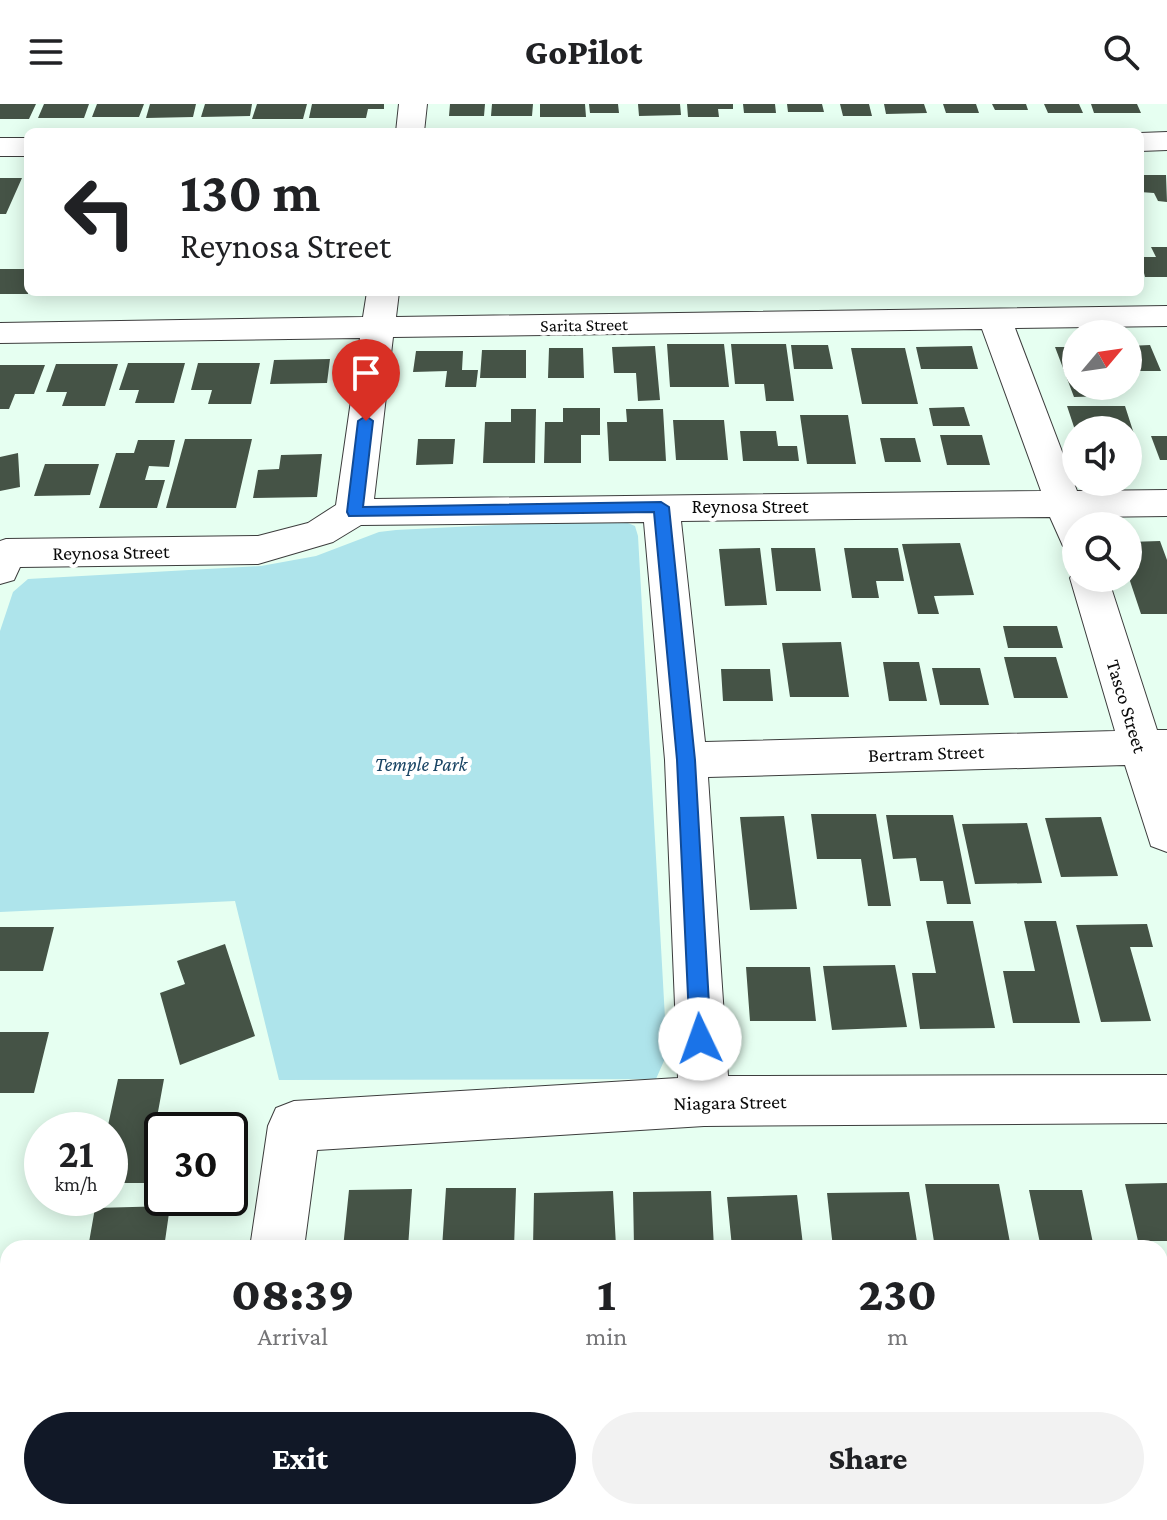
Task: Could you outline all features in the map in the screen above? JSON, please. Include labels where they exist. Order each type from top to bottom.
[{"type":"street","points":[[410,128],[413,104]]},
{"type":"street","points":[[1144,142],[1167,141]]},
{"type":"street","points":[[0,147],[24,147]]},
{"type":"street","points":[[354,512],[382,296]]},
{"type":"street","name":"Sarita Street","points":[[0,333],[1167,316]]},
{"type":"street","points":[[994,317],[1068,512]]},
{"type":"street","name":"Reynosa Street","points":[[1116,512],[1167,503]]},
{"type":"street","points":[[661,507],[686,760],[704,1101]]},
{"type":"street","name":"Reynosa Street","points":[[3,561],[258,550],[320,533],[354,512],[661,507],[1062,520]]},
{"type":"street","name":"Tasco Street","points":[[1094,592],[1153,747],[1167,833]]},
{"type":"street","name":"Bertram Street","points":[[686,760],[1153,747]]},
{"type":"street","name":"Niagara Street","points":[[278,1240],[294,1126],[704,1101],[1167,1099]]},
{"type":"green space","name":"Temple Park","points":[[618,519],[635,526],[638,536],[667,1054],[656,1079],[279,1080],[235,901],[0,912],[0,631],[13,592],[28,579],[261,566],[316,556],[379,532],[396,530]]},
{"type":"building","points":[[0,104],[36,104],[29,119],[0,119]]},
{"type":"building","points":[[44,104],[89,104],[84,118],[38,118]]},
{"type":"building","points":[[97,104],[144,104],[139,117],[92,117]]},
{"type":"building","points":[[150,104],[196,104],[193,117],[146,118]]},
{"type":"building","points":[[205,104],[252,104],[250,116],[201,117]]},
{"type":"building","points":[[257,104],[307,104],[303,119],[252,119]]},
{"type":"building","points":[[312,104],[384,104],[384,109],[368,109],[366,118],[309,118]]},
{"type":"building","points":[[450,104],[485,104],[484,116],[449,116]]},
{"type":"building","points":[[492,104],[533,104],[532,116],[491,116]]},
{"type":"building","points":[[540,104],[585,104],[586,117],[540,117]]},
{"type":"building","points":[[589,104],[618,104],[619,113],[590,113]]},
{"type":"building","points":[[638,104],[680,104],[681,115],[639,116]]},
{"type":"building","points":[[687,104],[733,104],[733,109],[718,109],[719,117],[688,117]]},
{"type":"building","points":[[743,104],[775,104],[776,113],[744,113]]},
{"type":"building","points":[[787,104],[822,104],[824,112],[788,112]]},
{"type":"building","points":[[840,104],[869,104],[872,116],[843,116]]},
{"type":"building","points":[[884,104],[924,104],[927,113],[886,114]]},
{"type":"building","points":[[943,104],[976,104],[979,113],[946,113]]},
{"type":"building","points":[[992,104],[1026,104],[1028,110],[995,110]]},
{"type":"building","points":[[1044,104],[1079,104],[1083,113],[1048,113]]},
{"type":"building","points":[[1091,104],[1137,104],[1141,113],[1094,113]]},
{"type":"building","points":[[1144,175],[1166,175],[1167,202],[1158,201],[1154,193],[1144,192]]},
{"type":"building","points":[[0,178],[22,178],[6,214],[0,214]]},
{"type":"building","points":[[1151,247],[1167,247],[1167,277],[1145,277],[1144,257],[1156,257]]},
{"type":"building","points":[[0,269],[24,269],[24,294],[0,294]]},
{"type":"building","points":[[667,344],[724,344],[729,387],[670,387]]},
{"type":"building","points":[[731,344],[786,344],[794,401],[766,401],[764,384],[735,384]]},
{"type":"building","points":[[791,345],[828,345],[833,369],[794,369]]},
{"type":"building","points":[[1142,345],[1150,345],[1161,371],[1142,371]]},
{"type":"building","points":[[655,346],[660,400],[638,401],[636,373],[614,373],[612,347]]},
{"type":"building","points":[[972,346],[978,369],[921,369],[916,347]]},
{"type":"building","points":[[1055,347],[1062,347],[1062,365]]},
{"type":"building","points":[[549,348],[583,348],[584,378],[548,378]]},
{"type":"building","points":[[851,348],[905,348],[918,404],[862,404]]},
{"type":"building","points":[[482,350],[526,350],[526,378],[480,378]]},
{"type":"building","points":[[416,351],[463,351],[462,370],[478,370],[476,387],[445,387],[447,371],[413,372]]},
{"type":"building","points":[[330,359],[327,383],[270,384],[274,360]]},
{"type":"building","points":[[128,363],[185,363],[174,403],[135,403],[139,390],[119,390]]},
{"type":"building","points":[[198,363],[260,363],[251,404],[208,404],[212,390],[191,390]]},
{"type":"building","points":[[56,364],[118,364],[105,406],[62,406],[67,392],[46,392]]},
{"type":"building","points":[[0,365],[45,365],[34,394],[15,394],[9,409],[0,409]]},
{"type":"building","points":[[1067,406],[1125,406],[1128,416],[1070,416]]},
{"type":"building","points":[[964,407],[970,426],[933,426],[929,408]]},
{"type":"building","points":[[563,408],[600,408],[600,435],[581,435],[581,463],[544,463],[545,422],[563,422]]},
{"type":"building","points":[[511,409],[536,409],[535,463],[483,463],[485,422],[511,422]]},
{"type":"building","points":[[626,409],[663,409],[666,461],[609,461],[607,422],[627,422]]},
{"type":"building","points":[[800,415],[848,415],[856,464],[807,464]]},
{"type":"building","points":[[673,420],[724,420],[728,460],[676,460]]},
{"type":"building","points":[[740,431],[776,431],[778,446],[797,446],[799,461],[743,461]]},
{"type":"building","points":[[940,435],[982,435],[990,465],[947,465]]},
{"type":"building","points":[[1151,436],[1167,436],[1167,460],[1160,460]]},
{"type":"building","points":[[880,438],[915,438],[921,462],[885,462]]},
{"type":"building","points":[[185,439],[252,439],[236,508],[166,508]]},
{"type":"building","points":[[418,439],[455,439],[453,464],[416,465]]},
{"type":"building","points":[[138,440],[175,440],[169,467],[149,466],[145,480],[165,480],[157,508],[99,508],[116,453],[134,453]]},
{"type":"building","points":[[18,453],[20,487],[0,491],[0,457]]},
{"type":"building","points":[[322,454],[317,497],[253,498],[258,470],[279,469],[281,455]]},
{"type":"building","points":[[45,464],[99,464],[90,495],[34,496]]},
{"type":"building","points":[[1160,541],[1167,560],[1167,614],[1141,614],[1134,592],[1142,592],[1142,542]]},
{"type":"building","points":[[960,543],[974,595],[934,596],[939,614],[918,614],[902,544]]},
{"type":"building","points":[[760,548],[767,605],[725,606],[719,549]]},
{"type":"building","points":[[771,548],[815,548],[821,591],[776,591]]},
{"type":"building","points":[[844,548],[898,548],[904,581],[876,581],[879,598],[852,598]]},
{"type":"building","points":[[1003,626],[1057,626],[1063,648],[1008,648]]},
{"type":"building","points":[[841,642],[849,697],[790,697],[782,643]]},
{"type":"building","points":[[1004,657],[1056,657],[1068,698],[1014,698]]},
{"type":"building","points":[[883,662],[919,662],[927,701],[889,701]]},
{"type":"building","points":[[932,668],[980,668],[989,705],[940,705]]},
{"type":"building","points":[[721,669],[770,669],[773,701],[723,701]]},
{"type":"building","points":[[811,814],[876,814],[891,906],[868,906],[861,859],[817,859]]},
{"type":"building","points":[[886,815],[953,815],[971,904],[947,904],[943,881],[920,881],[916,858],[893,859]]},
{"type":"building","points":[[784,816],[797,909],[750,910],[740,817]]},
{"type":"building","points":[[1101,817],[1118,876],[1061,877],[1045,818]]},
{"type":"building","points":[[1027,823],[1042,883],[975,884],[962,824]]},
{"type":"building","points":[[926,921],[973,921],[995,1028],[920,1029],[912,973],[936,973]]},
{"type":"building","points":[[1024,921],[1056,921],[1080,1023],[1013,1023],[1003,971],[1035,971]]},
{"type":"building","points":[[1147,924],[1153,947],[1130,947],[1151,1021],[1101,1022],[1076,925]]},
{"type":"building","points":[[0,927],[54,927],[43,971],[0,971]]},
{"type":"building","points":[[225,944],[255,1036],[180,1065],[160,993],[185,984],[177,961]]},
{"type":"building","points":[[895,965],[907,1027],[832,1030],[823,966]]},
{"type":"building","points":[[746,967],[810,967],[816,1021],[750,1021]]},
{"type":"building","points":[[0,1032],[49,1032],[34,1093],[0,1093]]},
{"type":"building","points":[[118,1079],[164,1079],[158,1112],[144,1112],[144,1183],[128,1183],[128,1112],[111,1112]]},
{"type":"building","points":[[1167,1183],[1167,1240],[1138,1240],[1125,1184]]},
{"type":"building","points":[[925,1184],[999,1184],[1010,1240],[934,1240]]},
{"type":"building","points":[[446,1188],[516,1188],[514,1240],[443,1240]]},
{"type":"building","points":[[412,1189],[409,1240],[344,1240],[349,1190]]},
{"type":"building","points":[[1029,1190],[1082,1190],[1092,1240],[1039,1240]]},
{"type":"building","points":[[613,1191],[616,1240],[533,1240],[534,1193]]},
{"type":"building","points":[[711,1191],[714,1240],[634,1240],[633,1192]]},
{"type":"building","points":[[909,1192],[917,1240],[832,1240],[827,1193]]},
{"type":"building","points":[[797,1195],[802,1240],[731,1240],[727,1197]]},
{"type":"building","points":[[128,1207],[144,1207],[144,1216],[169,1216],[165,1240],[89,1240],[94,1216],[128,1216]]},
{"type":"route","points":[[366,421],[354,512],[661,507],[686,760],[700,1039]]}]
